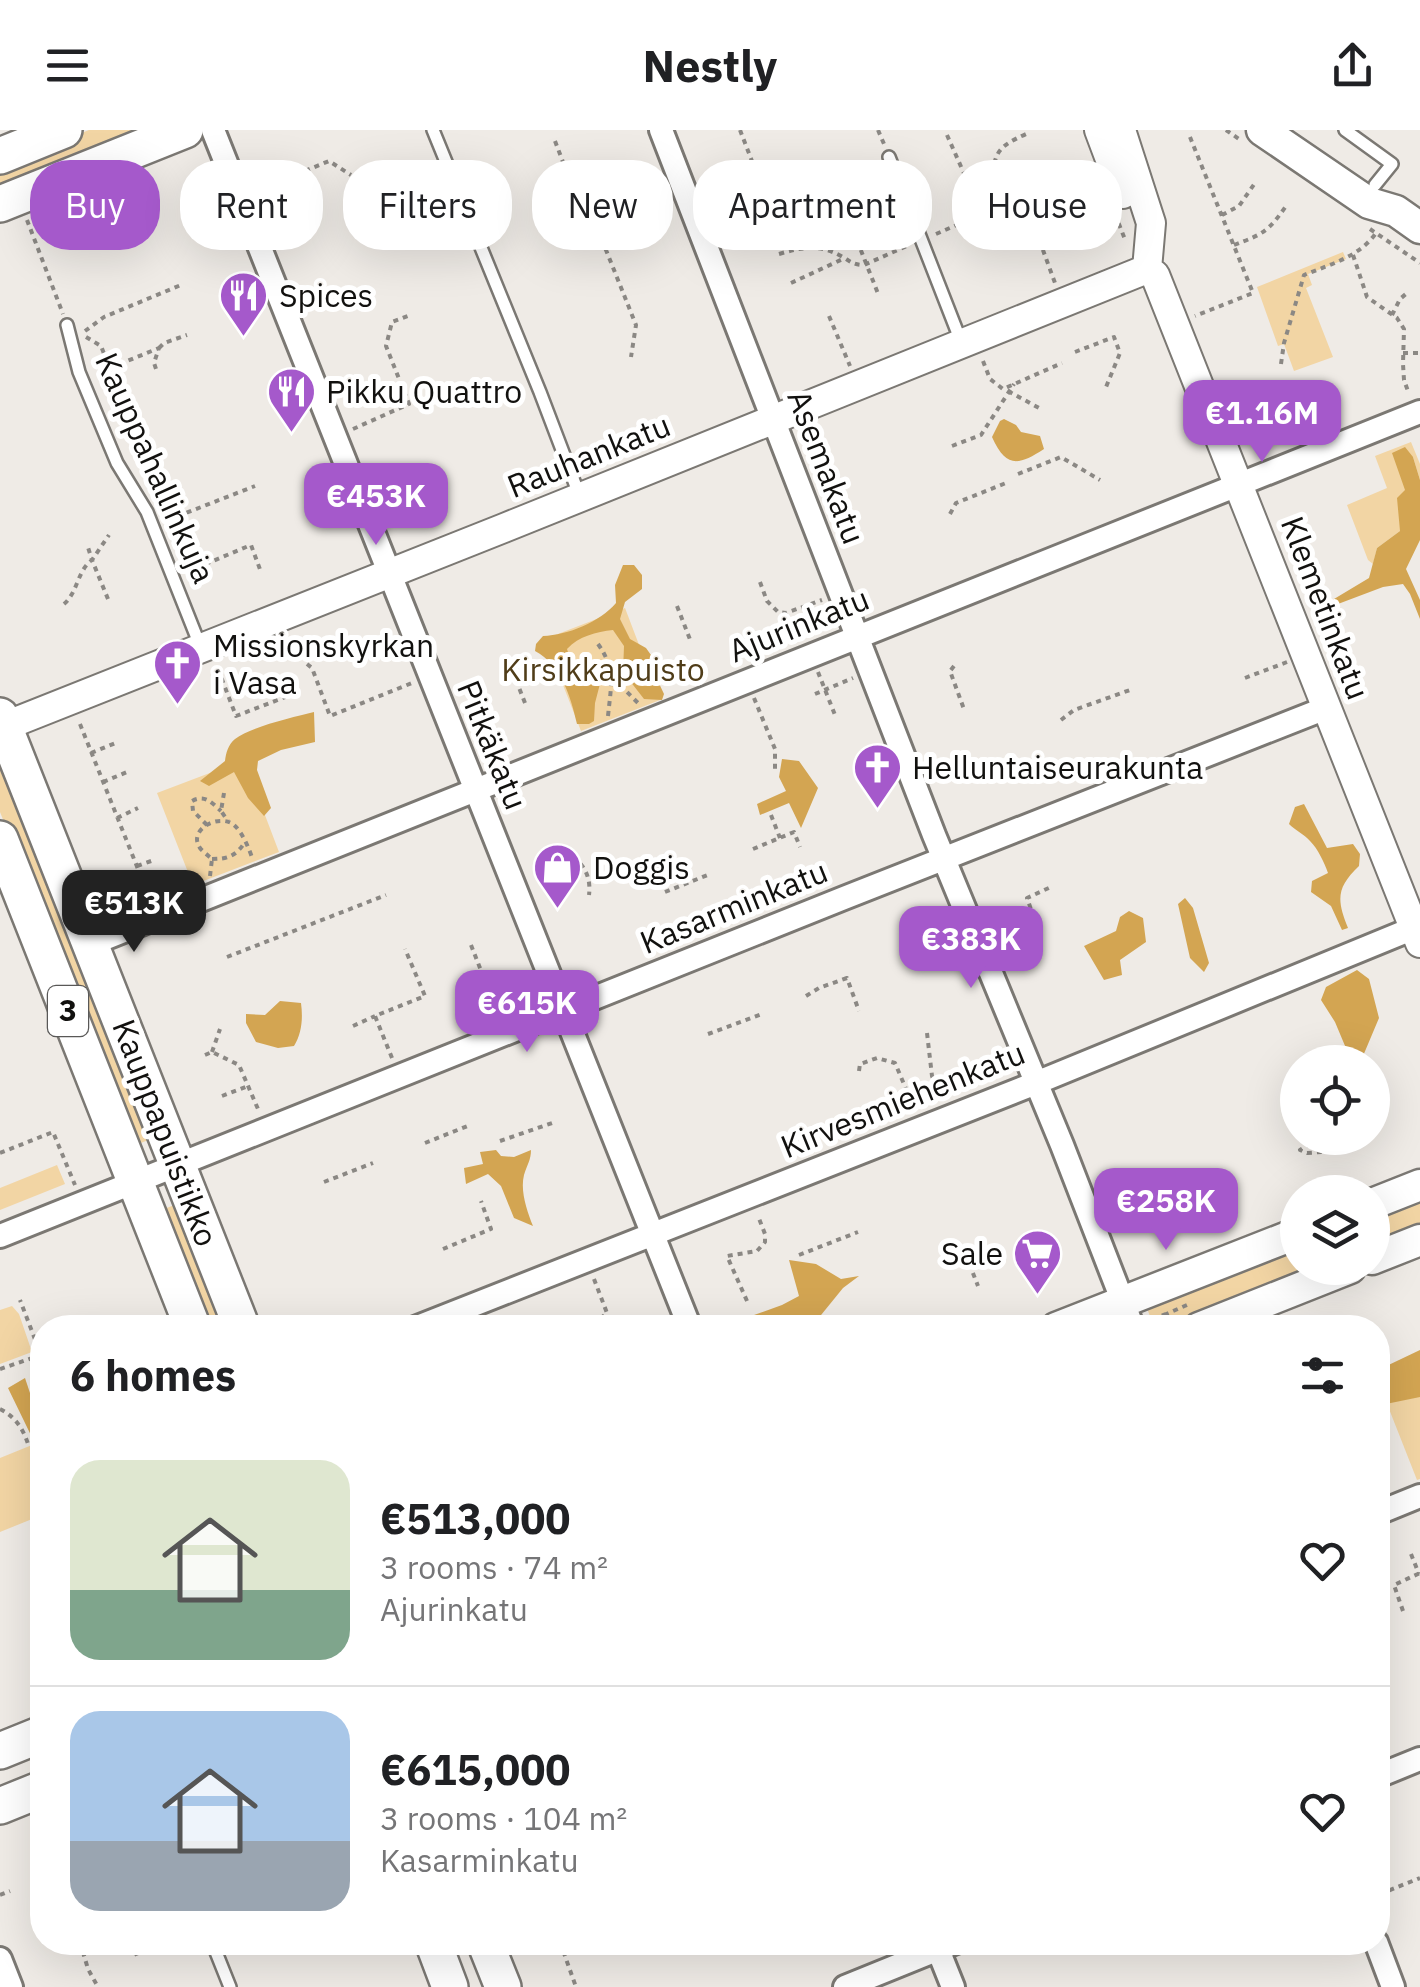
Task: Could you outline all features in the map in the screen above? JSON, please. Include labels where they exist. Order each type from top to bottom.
[{"type":"main road","points":[[0,156],[64,130]]},
{"type":"main road","points":[[9,200],[185,130]]},
{"type":"main road","points":[[1262,130],[1397,224]]},
{"type":"main road","points":[[1297,130],[1382,190],[1397,224]]},
{"type":"main road","name":"Kauppapuistikko","points":[[1,723],[237,1315]]},
{"type":"main road","name":"Kauppapuistikko","points":[[0,839],[188,1315]]},
{"type":"main road","points":[[1390,1197],[1420,1185]]},
{"type":"main road","points":[[1390,1251],[1420,1240]]},
{"type":"main road","points":[[1128,1315],[1280,1243]]},
{"type":"main road","points":[[1232,1315],[1308,1285]]},
{"type":"main road","points":[[0,1751],[30,1739]]},
{"type":"main road","points":[[0,1806],[30,1794]]},
{"type":"main road","points":[[438,1955],[450,1987]]},
{"type":"main road","points":[[490,1955],[503,1987]]},
{"type":"street","name":"Pitkäkatu","points":[[213,130],[685,1315]]},
{"type":"street","name":"Asemakatu","points":[[661,130],[944,858],[1128,1315]]},
{"type":"street","name":"Klemetinkatu","points":[[1099,130],[1417,936]]},
{"type":"street","name":"Klemetinkatu","points":[[1122,130],[1151,223],[1149,257]]},
{"type":"street","name":"Rauhankatu","points":[[1,723],[210,658],[390,573],[773,420],[970,348],[1149,257]]},
{"type":"street","name":"Ajurinkatu","points":[[91,944],[1239,484],[1416,407]]},
{"type":"street","name":"Kasarminkatu","points":[[0,1236],[1326,708]]},
{"type":"street","name":"Kirvesmiehenkatu","points":[[448,1315],[1417,936]]},
{"type":"street","points":[[1390,1508],[1420,1496]]},
{"type":"street","points":[[1390,1771],[1420,1759]]},
{"type":"street","points":[[844,1987],[919,1955]]},
{"type":"street","points":[[945,1955],[953,1987]]},
{"type":"street","points":[[1381,1955],[1393,1987]]},
{"type":"street","points":[[0,1959],[11,1987]]},
{"type":"lane","points":[[433,130],[580,498]]},
{"type":"lane","points":[[1345,130],[1392,164],[1375,185]]},
{"type":"lane","points":[[890,158],[970,348]]},
{"type":"lane","name":"Kauppahallinkuja","points":[[67,324],[78,372],[117,464],[147,512],[210,658]]},
{"type":"lane","points":[[217,1955],[230,1987]]},
{"type":"path","points":[[740,130],[752,160]]},
{"type":"path","points":[[994,160],[1002,147],[1026,134]]},
{"type":"path","points":[[946,135],[957,160]]},
{"type":"path","points":[[1190,137],[1253,293],[1195,316]]},
{"type":"path","points":[[555,141],[576,196],[594,220],[636,326],[631,357]]},
{"type":"path","points":[[1222,214],[1239,206],[1255,184]]},
{"type":"path","name":"Kauppahallinkuja","points":[[9,200],[67,324]]},
{"type":"path","points":[[1234,246],[1271,228],[1286,206]]},
{"type":"path","points":[[1281,364],[1304,274],[1354,255],[1397,224]]},
{"type":"path","points":[[860,250],[879,296]]},
{"type":"path","points":[[1043,250],[1055,284]]},
{"type":"path","points":[[1354,255],[1367,297],[1401,323],[1404,330],[1404,380],[1416,407]]},
{"type":"path","points":[[791,283],[845,258]]},
{"type":"path","points":[[181,552],[101,346],[81,334],[104,316],[182,285]]},
{"type":"path","points":[[1392,315],[1407,293]]},
{"type":"path","points":[[353,428],[409,404],[386,346],[392,322],[408,316]]},
{"type":"path","points":[[829,316],[850,366]]},
{"type":"path","points":[[110,368],[186,335]]},
{"type":"path","points":[[1075,352],[1114,336],[1120,353],[1106,386]]},
{"type":"path","points":[[157,372],[154,362],[159,348]]},
{"type":"path","points":[[970,348],[990,380],[1040,408]]},
{"type":"path","points":[[1404,353],[1420,352]]},
{"type":"path","points":[[952,446],[981,435],[1006,390],[1062,363]]},
{"type":"path","points":[[1018,474],[1061,457],[1100,480]]},
{"type":"path","points":[[950,514],[956,503],[1006,483]]},
{"type":"path","points":[[168,520],[254,486]]},
{"type":"path","points":[[182,514],[201,566],[251,545],[261,572]]},
{"type":"path","points":[[64,604],[76,590],[84,566],[109,536]]},
{"type":"path","points":[[87,544],[108,599]]},
{"type":"path","points":[[760,582],[768,602],[778,612],[822,600]]},
{"type":"path","points":[[677,606],[691,642]]},
{"type":"path","points":[[598,644],[609,659],[608,725]]},
{"type":"path","points":[[210,658],[236,716],[301,691]]},
{"type":"path","points":[[1245,678],[1291,661]]},
{"type":"path","points":[[307,664],[330,716],[412,683]]},
{"type":"path","points":[[525,703],[514,675],[542,664]]},
{"type":"path","points":[[954,666],[950,671],[965,712]]},
{"type":"path","points":[[816,668],[835,715]]},
{"type":"path","points":[[611,677],[644,710]]},
{"type":"path","points":[[815,694],[853,678]]},
{"type":"path","points":[[1060,720],[1074,710],[1130,690]]},
{"type":"path","points":[[752,694],[775,749],[775,770]]},
{"type":"path","points":[[80,724],[154,908]]},
{"type":"path","points":[[91,754],[118,742]]},
{"type":"path","points":[[103,782],[126,772]]},
{"type":"path","points":[[222,812],[224,793]]},
{"type":"path","points":[[207,825],[192,811],[192,801],[198,798],[208,799],[236,826],[256,866]]},
{"type":"path","points":[[117,818],[138,808]]},
{"type":"path","points":[[771,814],[780,838]]},
{"type":"path","points":[[228,821],[207,825],[199,833],[199,848],[212,859],[228,858],[245,842]]},
{"type":"path","points":[[752,848],[794,832],[800,847]]},
{"type":"path","points":[[573,858],[582,864],[591,884],[589,896]]},
{"type":"path","points":[[209,886],[212,859]]},
{"type":"path","points":[[136,866],[154,860]]},
{"type":"path","points":[[664,892],[710,874]]},
{"type":"path","points":[[1008,954],[1042,940],[1026,898],[1053,886]]},
{"type":"path","points":[[227,957],[386,895]]},
{"type":"path","points":[[471,944],[500,1018]]},
{"type":"path","points":[[353,1026],[425,996],[406,948]]},
{"type":"path","points":[[806,996],[847,978],[859,1011]]},
{"type":"path","points":[[708,1034],[762,1014]]},
{"type":"path","points":[[375,1016],[393,1060]]},
{"type":"path","points":[[205,1055],[212,1052],[220,1029]]},
{"type":"path","points":[[927,1032],[932,1076],[943,1104]]},
{"type":"path","points":[[212,1052],[239,1065],[259,1112]]},
{"type":"path","points":[[860,1072],[860,1064],[877,1058],[895,1063],[917,1114]]},
{"type":"path","points":[[222,1096],[248,1086]]},
{"type":"path","points":[[500,1140],[555,1122]]},
{"type":"path","points":[[424,1143],[470,1126]]},
{"type":"path","points":[[0,1153],[53,1132],[74,1185]]},
{"type":"path","points":[[324,1182],[374,1163]]},
{"type":"path","points":[[443,1249],[491,1229],[482,1201]]},
{"type":"path","points":[[747,1302],[726,1256],[757,1251],[765,1242],[766,1234],[754,1204]]},
{"type":"path","points":[[799,1255],[858,1232]]},
{"type":"path","points":[[962,1245],[978,1286]]},
{"type":"path","points":[[591,1270],[607,1312],[604,1315]]},
{"type":"path","points":[[20,1300],[30,1328]]},
{"type":"path","points":[[1159,1302],[1164,1315]]},
{"type":"path","points":[[0,1370],[30,1359]]},
{"type":"path","points":[[0,1409],[12,1415],[29,1446]]},
{"type":"path","points":[[1403,1611],[1394,1585],[1420,1573],[1411,1554]]},
{"type":"path","points":[[1390,1890],[1420,1878]]},
{"type":"path","points":[[0,1895],[10,1891]]},
{"type":"path","points":[[84,1955],[98,1987]]},
{"type":"path","points":[[565,1955],[576,1987]]},
{"type":"green space","points":[[89,130],[156,130],[82,160],[30,160],[30,181],[0,193],[0,173],[26,156]]},
{"type":"green space","points":[[1343,252],[1346,259],[1308,274],[1312,285],[1306,288],[1333,357],[1294,371],[1284,344],[1278,346],[1257,287]]},
{"type":"green space","points":[[1411,442],[1420,464],[1420,480],[1413,457],[1400,531],[1377,548],[1373,564],[1347,505],[1387,488],[1375,456]]},
{"type":"green space","name":"Kirsikkapuisto","points":[[625,608],[660,700],[581,731],[545,639]]},
{"type":"green space","points":[[244,760],[279,852],[193,885],[157,793]]},
{"type":"green space","points":[[8,765],[156,1137],[133,1146],[0,812],[0,768]]},
{"type":"green space","points":[[57,1165],[65,1184],[0,1210],[0,1188]]},
{"type":"green space","points":[[1420,1199],[1420,1230],[1390,1242],[1390,1210]]},
{"type":"green space","points":[[182,1202],[227,1315],[200,1315],[159,1211]]},
{"type":"green space","points":[[1280,1254],[1281,1285],[1205,1315],[1150,1315],[1150,1306]]},
{"type":"green space","points":[[12,1306],[19,1314],[30,1353],[0,1364],[0,1310]]},
{"type":"green space","points":[[1420,1364],[1417,1480],[1390,1411],[1390,1376]]},
{"type":"green space","points":[[30,1446],[30,1520],[0,1532],[0,1458]]},
{"type":"shaded area","points":[[1004,419],[1021,432],[1040,436],[1044,449],[1020,461],[1008,459],[992,437]]},
{"type":"shaded area","points":[[1405,447],[1413,457],[1420,480],[1420,540],[1406,569],[1420,600],[1420,619],[1403,584],[1383,587],[1330,607],[1324,605],[1369,578],[1377,548],[1400,531],[1397,498],[1405,490],[1392,453]]},
{"type":"shaded area","points":[[623,565],[634,565],[642,575],[642,589],[625,602],[620,619],[630,639],[651,655],[664,694],[662,700],[644,699],[623,672],[624,646],[613,630],[588,635],[567,649],[571,662],[594,668],[601,680],[594,721],[577,724],[564,683],[552,665],[535,651],[536,644],[543,636],[583,626],[609,610],[616,603],[615,585]]},
{"type":"shaded area","points":[[314,712],[315,742],[281,750],[258,761],[257,770],[271,808],[264,816],[248,798],[234,772],[209,786],[200,781],[225,761],[235,739]]},
{"type":"shaded area","points":[[782,759],[799,761],[818,788],[801,828],[789,803],[760,815],[757,804],[786,791],[779,777]]},
{"type":"shaded area","points":[[1304,804],[1327,848],[1353,844],[1360,854],[1359,866],[1346,880],[1341,894],[1348,928],[1342,930],[1331,906],[1311,892],[1312,881],[1328,873],[1323,860],[1310,841],[1289,824],[1295,807]]},
{"type":"shaded area","points":[[1185,898],[1193,908],[1209,963],[1204,972],[1190,958],[1178,904]]},
{"type":"shaded area","points":[[1129,911],[1143,918],[1146,942],[1120,960],[1122,975],[1104,980],[1084,946],[1116,931],[1120,917]]},
{"type":"shaded area","points":[[1357,970],[1369,979],[1379,1018],[1368,1045],[1345,1045],[1321,1000],[1326,987]]},
{"type":"shaded area","points":[[280,1001],[301,1003],[301,1025],[294,1046],[278,1048],[256,1042],[246,1023],[246,1014],[265,1015]]},
{"type":"shaded area","points":[[496,1150],[501,1156],[514,1157],[531,1150],[523,1188],[533,1226],[514,1218],[501,1186],[488,1174],[466,1184],[464,1168],[483,1164],[480,1152]]},
{"type":"shaded area","points":[[789,1260],[816,1264],[841,1279],[859,1276],[843,1288],[821,1315],[754,1315],[799,1296]]},
{"type":"shaded area","points":[[1420,1350],[1420,1397],[1390,1403],[1390,1364]]},
{"type":"shaded area","points":[[25,1378],[30,1393],[30,1433],[8,1388]]},
{"type":"place","name":"Spices","points":[[244,338]]},
{"type":"place","name":"Pikku Quattro","points":[[291,434]]},
{"type":"place","name":"Missionskyrkan i Vasa","points":[[178,706]]},
{"type":"place","name":"Helluntaiseurakunta","points":[[877,810]]},
{"type":"place","name":"Doggis","points":[[558,910]]},
{"type":"place","name":"Sale","points":[[1038,1296]]}]
